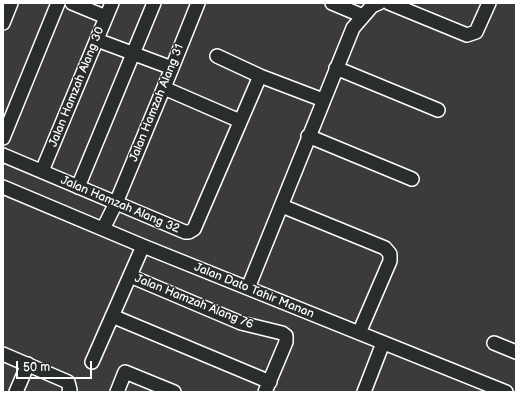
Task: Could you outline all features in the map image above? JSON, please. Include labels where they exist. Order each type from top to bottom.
[{"type":"street","points":[[3,23],[11,3]]},
{"type":"street","points":[[3,138],[58,3]]},
{"type":"street","points":[[72,3],[106,17]]},
{"type":"street","name":"Jalan Hamzah Alang 30","points":[[42,171],[112,3]]},
{"type":"street","points":[[78,187],[154,3]]},
{"type":"street","name":"Jalan Hamzah Alang 31","points":[[103,229],[116,203],[198,3]]},
{"type":"street","points":[[332,3],[363,16]]},
{"type":"street","points":[[389,3],[468,35],[476,32],[486,4]]},
{"type":"street","points":[[248,288],[282,206],[308,136],[353,28],[375,4]]},
{"type":"street","points":[[97,40],[172,68]]},
{"type":"street","points":[[217,56],[260,76],[323,100]]},
{"type":"street","points":[[336,68],[438,110]]},
{"type":"street","name":"Jalan Hamzah Alang 32","points":[[3,155],[185,232],[189,232],[194,229],[260,76]]},
{"type":"street","points":[[164,88],[240,121]]},
{"type":"street","points":[[308,136],[412,179]]},
{"type":"street","name":"Jalan Dato Tahir Manan","points":[[3,187],[143,246],[506,392]]},
{"type":"street","points":[[282,206],[385,248],[390,254],[390,261],[359,333]]},
{"type":"street","points":[[92,362],[143,246]]},
{"type":"street","name":"Jalan Hamzah Alang 76","points":[[130,276],[241,323],[282,333],[286,336],[286,342],[268,387]]},
{"type":"street","points":[[112,316],[268,387]]},
{"type":"street","points":[[364,392],[383,343]]},
{"type":"street","points":[[494,343],[516,352]]},
{"type":"street","points":[[3,354],[28,364],[68,387]]},
{"type":"street","points":[[16,392],[28,364]]},
{"type":"street","points":[[117,392],[125,372],[174,392]]}]
